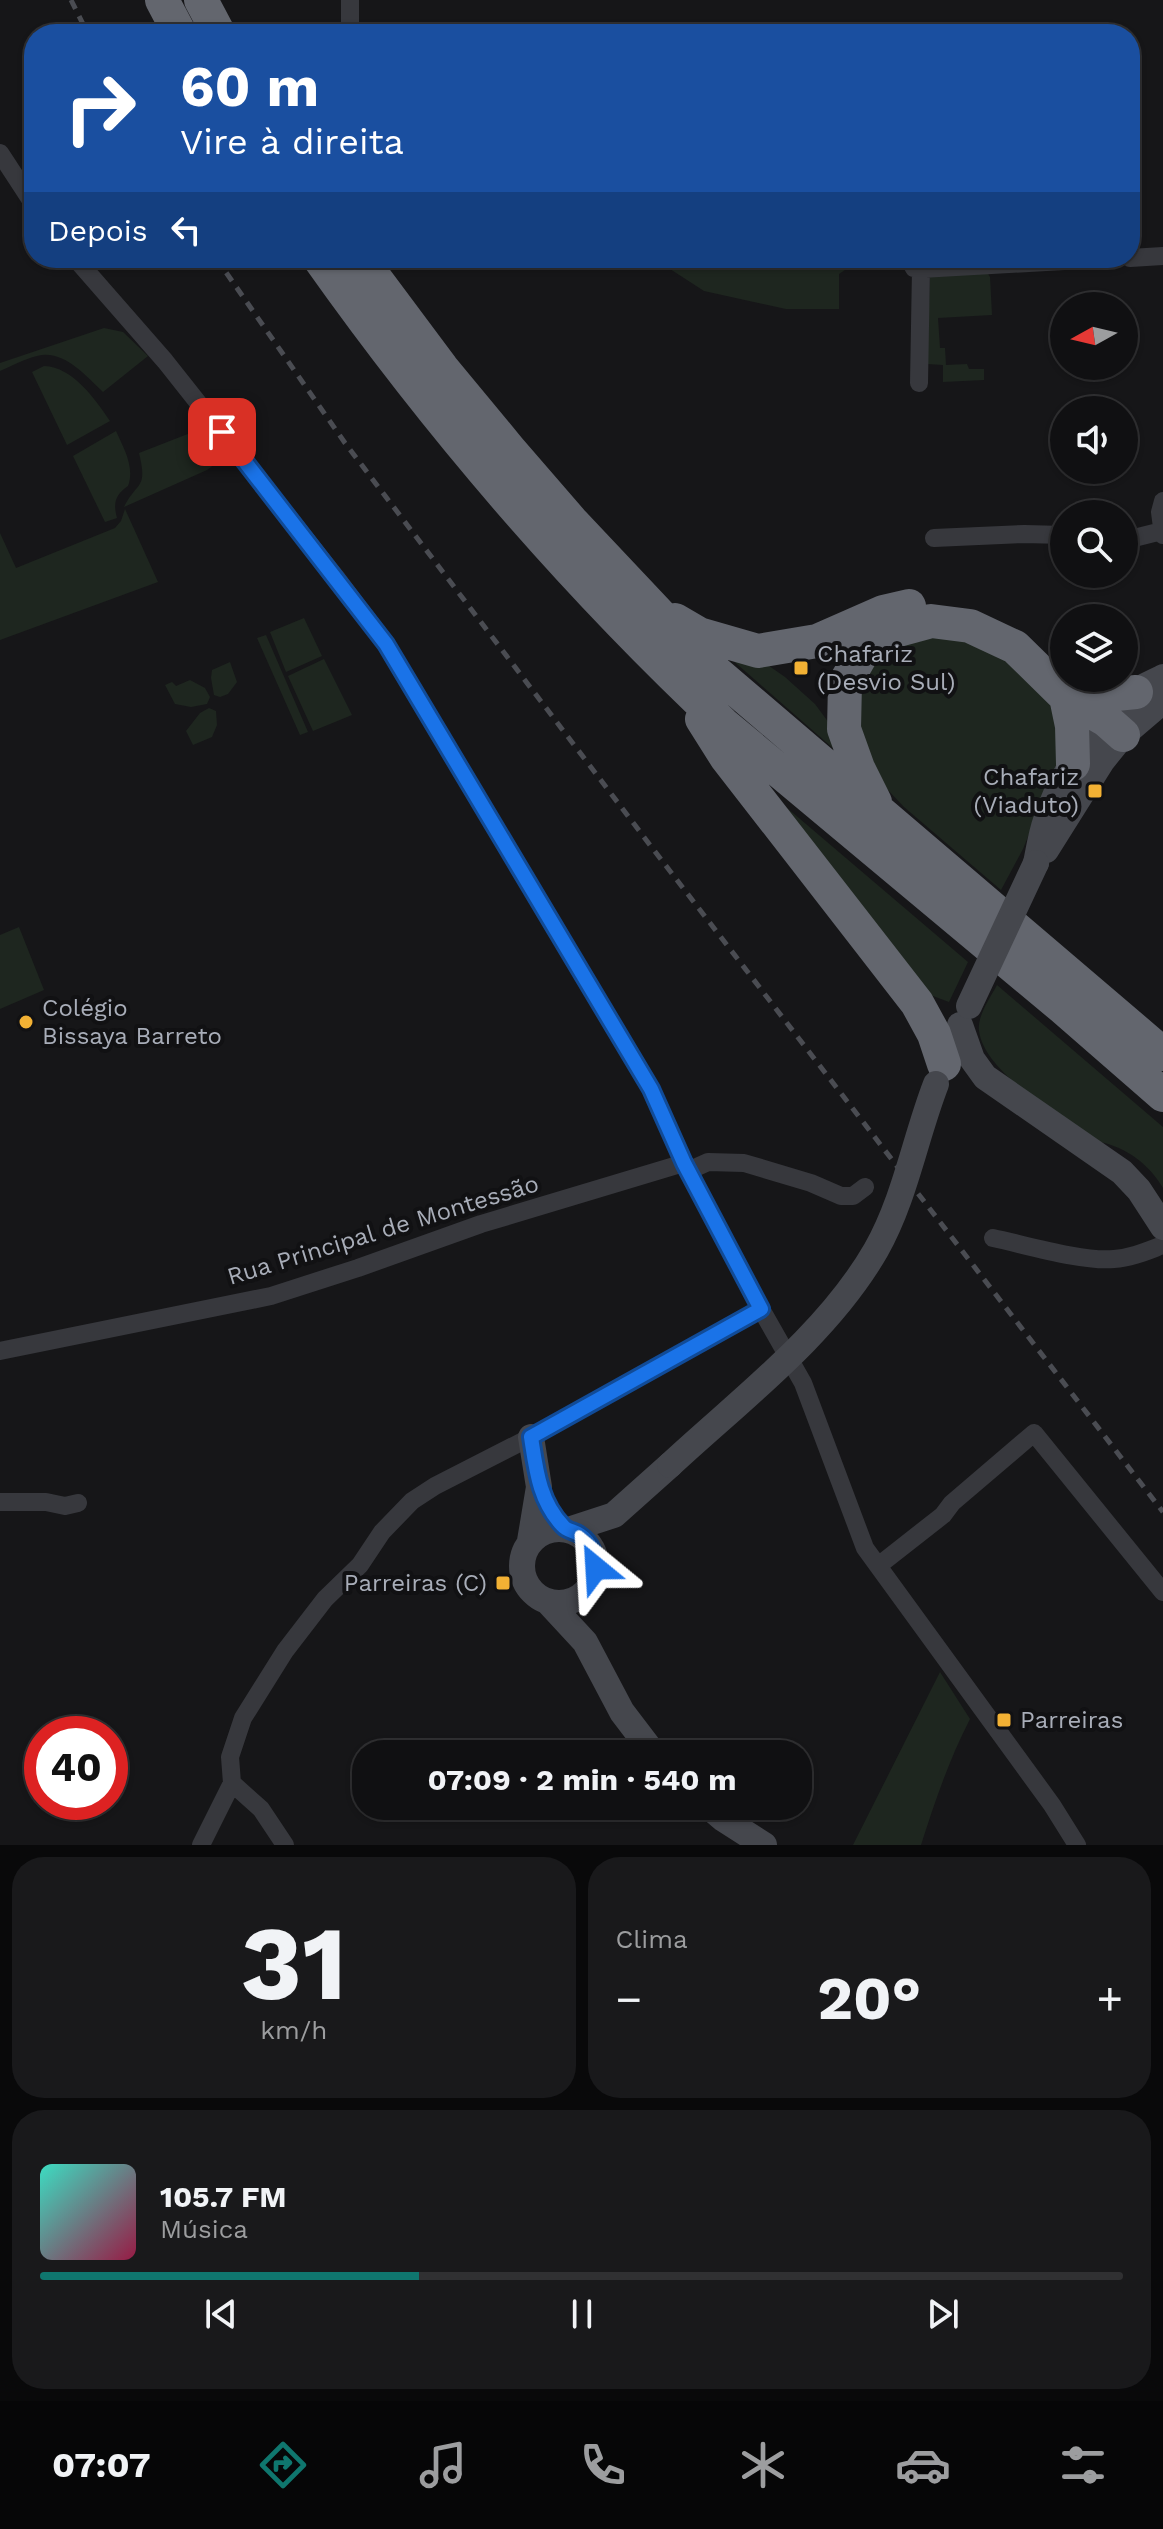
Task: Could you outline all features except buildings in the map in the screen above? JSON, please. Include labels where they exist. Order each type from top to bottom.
[{"type":"highway","points":[[162,0],[175,24]]},
{"type":"highway","points":[[201,0],[214,24]]},
{"type":"highway","points":[[326,268],[417,392],[484,471],[556,554],[681,685],[723,724],[1163,1095]]},
{"type":"highway","points":[[367,268],[442,368],[573,523],[705,663],[1163,1054]]},
{"type":"highway","points":[[649,605],[699,634],[758,651],[817,641],[883,612],[929,602],[980,608],[1023,631],[1050,659]]},
{"type":"highway","points":[[883,816],[858,768],[844,729],[845,683],[864,650],[887,633],[931,621],[970,626],[1015,647],[1050,669]]},
{"type":"highway","points":[[681,685],[726,757],[917,1003],[959,1071]]},
{"type":"highway","points":[[1073,692],[1073,764]]},
{"type":"highway","points":[[1081,692],[1114,727]]},
{"type":"highway","points":[[1108,692],[1135,692]]},
{"type":"street","points":[[350,0],[350,24]]},
{"type":"street","points":[[0,153],[24,190]]},
{"type":"street","points":[[1140,257],[1163,256]]},
{"type":"street","points":[[84,268],[165,361],[386,644],[651,1089],[686,1167],[803,1383],[865,1548],[1064,1836],[1077,1845]]},
{"type":"street","points":[[914,268],[919,383]]},
{"type":"street","points":[[1138,537],[1162,533],[1160,512],[1163,501]]},
{"type":"street","points":[[934,538],[1050,535]]},
{"type":"street","points":[[1036,863],[1045,822],[1073,764],[1154,690]]},
{"type":"street","points":[[530,1541],[546,1531],[566,1529],[614,1515],[823,1324],[855,1283],[877,1248],[959,1071],[964,1016],[1036,863],[1058,834],[1093,774],[1114,727]]},
{"type":"street","points":[[959,1071],[1122,1172],[1153,1208],[1163,1227]]},
{"type":"street","name":"Rua Principal de Montessão","points":[[0,1351],[271,1296],[481,1224],[708,1162],[744,1163],[811,1183],[841,1196],[853,1196],[865,1187]]},
{"type":"street","points":[[993,1238],[1091,1259],[1114,1259],[1163,1245]]},
{"type":"street","points":[[201,1845],[232,1783],[230,1757],[243,1718],[285,1651],[325,1599],[360,1565],[382,1532],[412,1501],[761,1309]]},
{"type":"street","points":[[878,1566],[943,1515],[952,1503],[1034,1433],[1163,1592]]},
{"type":"street","points":[[531,1437],[539,1487],[521,1572],[530,1591],[548,1602],[585,1642],[622,1712],[643,1740]]},
{"type":"street","points":[[539,1487],[566,1529],[580,1535],[595,1555],[585,1642]]},
{"type":"street","points":[[0,1502],[46,1502],[65,1506],[78,1503]]},
{"type":"street","points":[[548,1602],[571,1602],[581,1596],[593,1578],[614,1515]]},
{"type":"street","points":[[232,1783],[261,1809],[285,1845]]},
{"type":"street","points":[[725,1820],[764,1845]]},
{"type":"shaded area","points":[[668,268],[848,268],[839,274],[839,309],[786,309],[704,291]]},
{"type":"shaded area","points":[[987,272],[990,277],[992,315],[938,318],[940,348],[945,348],[946,365],[967,364],[969,369],[984,369],[984,380],[943,382],[943,365],[927,364],[930,276]]},
{"type":"shaded area","points":[[104,328],[123,332],[148,356],[103,392],[81,371],[56,356],[37,356],[0,371],[0,363]]},
{"type":"shaded area","points":[[44,366],[74,378],[110,421],[67,445],[32,372]]},
{"type":"shaded area","points":[[198,430],[222,459],[207,470],[124,507],[142,479],[139,453]]},
{"type":"shaded area","points":[[116,431],[128,458],[130,479],[116,500],[117,518],[105,522],[73,456]]},
{"type":"shaded area","points":[[125,509],[158,582],[0,640],[0,533],[16,568],[115,528]]},
{"type":"shaded area","points":[[304,618],[322,656],[286,672],[270,632]]},
{"type":"shaded area","points":[[910,634],[983,641],[1052,701],[1061,742],[1055,777],[1001,890],[904,807],[886,788],[856,739],[864,669]]},
{"type":"shaded area","points":[[266,635],[308,732],[300,735],[257,638]]},
{"type":"shaded area","points":[[722,651],[762,661],[785,677],[815,704],[829,723],[835,750]]},
{"type":"shaded area","points":[[324,659],[352,715],[313,731],[288,676]]},
{"type":"shaded area","points":[[230,662],[237,682],[228,694],[220,697],[214,695],[212,670]]},
{"type":"shaded area","points":[[190,680],[205,688],[210,697],[207,704],[191,707],[175,704],[165,685],[172,682],[176,686]]},
{"type":"shaded area","points":[[209,708],[216,711],[217,725],[212,737],[193,745],[186,731],[200,713]]},
{"type":"shaded area","points":[[786,807],[968,962],[949,1002],[925,993]]},
{"type":"shaded area","points":[[19,927],[44,990],[0,1009],[0,935]]},
{"type":"shaded area","points":[[997,985],[1163,1127],[1163,1188],[1136,1158],[1100,1142],[1048,1108],[996,1064],[984,1047],[979,1025]]},
{"type":"shaded area","points":[[940,1672],[970,1719],[955,1750],[921,1845],[853,1845]]},
{"type":"railway","points":[[71,0],[83,24]]},
{"type":"railway","points":[[223,268],[345,443],[1163,1512]]},
{"type":"place","name":"Chafariz (Desvio Sul)","points":[[801,668]]},
{"type":"place","name":"Chafariz (Viaduto)","points":[[1095,791]]},
{"type":"place","name":"Colégio Bissaya Barreto","points":[[26,1022]]},
{"type":"place","name":"Parreiras (C)","points":[[503,1583]]},
{"type":"place","name":"Parreiras","points":[[1004,1720]]},
{"type":"route","points":[[222,432],[386,644],[651,1089],[684,1163],[761,1309],[531,1437],[539,1487],[565,1529],[580,1535],[589,1544],[595,1555],[596,1568]]}]
